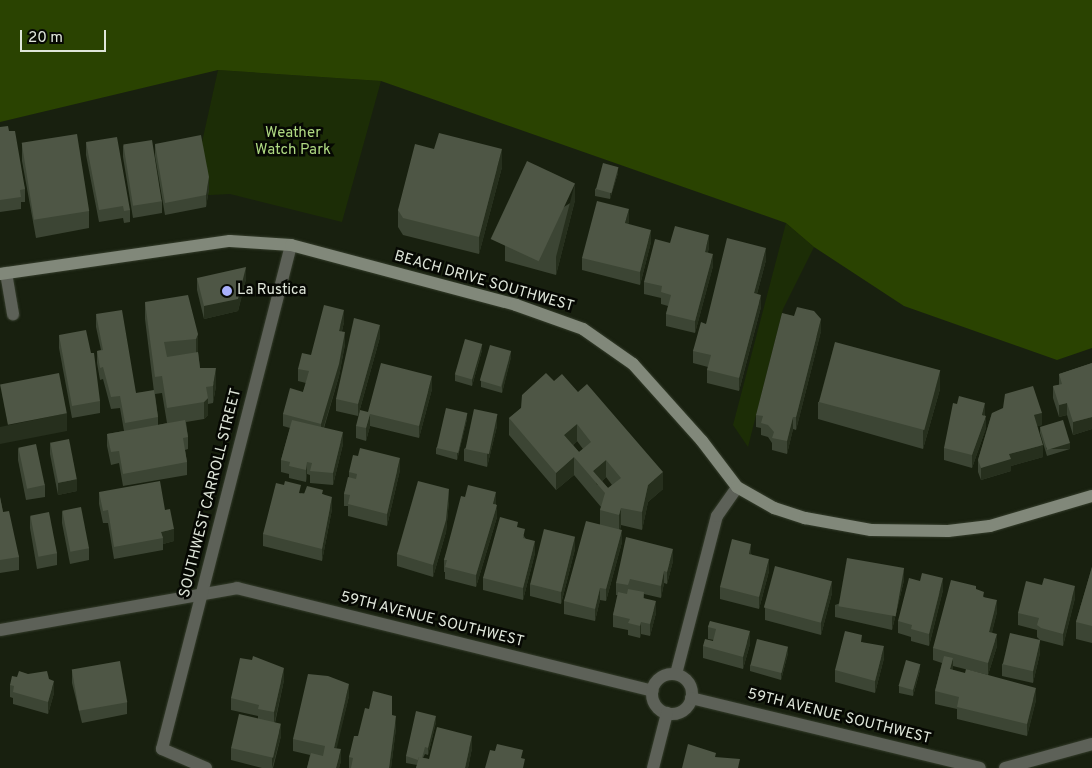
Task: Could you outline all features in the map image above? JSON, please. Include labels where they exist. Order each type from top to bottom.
[{"type":"main road","name":"BEACH DRIVE SOUTHWEST","points":[[3,273],[230,241],[290,245],[516,305],[583,329],[634,364],[702,441],[736,487],[782,510],[871,530],[948,531],[990,526],[1092,496]]},
{"type":"street","name":"SOUTHWEST CARROLL STREET","points":[[206,768],[162,749],[290,245]]},
{"type":"street","points":[[3,273],[13,314]]},
{"type":"street","points":[[676,674],[717,516],[736,487]]},
{"type":"street","name":"59TH AVENUE SOUTHWEST","points":[[0,630],[237,588],[652,691]]},
{"type":"street","points":[[676,674],[691,687],[691,698],[683,710],[667,713],[656,706],[652,691],[660,678],[676,674]]},
{"type":"street","name":"59TH AVENUE SOUTHWEST","points":[[691,698],[980,768]]},
{"type":"street","points":[[653,768],[667,713]]},
{"type":"street","points":[[1006,768],[1092,744]]},
{"type":"green space","name":"Weather Watch Park","points":[[218,70],[381,81],[342,222],[230,194],[190,196]]},
{"type":"green space","points":[[786,223],[814,247],[783,309],[748,447],[733,425]]},
{"type":"shaded area","points":[[0,0],[1092,0],[1092,348],[1057,360],[904,306],[814,247],[786,223],[381,81],[218,70],[0,122]]},
{"type":"building","points":[[8,126],[9,131],[15,131],[25,189],[20,190],[21,197],[0,200],[0,127]]},
{"type":"building","points":[[439,133],[502,149],[479,237],[403,218],[398,210],[415,144],[434,149]]},
{"type":"building","points":[[77,134],[89,211],[34,220],[22,143]]},
{"type":"building","points":[[201,135],[209,177],[206,195],[165,203],[155,144]]},
{"type":"building","points":[[117,137],[130,210],[124,211],[123,206],[99,210],[86,142]]},
{"type":"building","points":[[152,140],[162,201],[133,206],[123,145]]},
{"type":"building","points":[[527,161],[575,183],[539,261],[491,239]]},
{"type":"building","points":[[603,163],[618,167],[611,193],[596,189]]},
{"type":"building","points":[[597,201],[629,209],[625,223],[651,230],[640,272],[582,258]]},
{"type":"building","points":[[675,226],[709,235],[705,252],[713,254],[695,321],[666,314],[671,295],[661,292],[662,286],[644,282],[655,239],[670,243]]},
{"type":"building","points":[[727,238],[766,248],[754,293],[761,295],[739,378],[707,370],[711,355],[693,351],[701,322],[706,324]]},
{"type":"building","points":[[246,267],[238,299],[204,306],[197,278]]},
{"type":"building","points":[[188,295],[198,334],[196,339],[164,342],[167,357],[198,352],[200,368],[216,368],[213,386],[206,387],[208,398],[204,402],[167,408],[162,376],[155,377],[145,302]]},
{"type":"building","points":[[324,305],[344,310],[339,331],[345,332],[339,364],[321,424],[283,414],[290,388],[303,392],[309,371],[298,369],[302,353],[311,355]]},
{"type":"building","points":[[797,307],[814,311],[821,319],[796,417],[793,417],[787,441],[772,438],[774,432],[768,425],[761,423],[763,416],[756,415],[782,313],[794,316]]},
{"type":"building","points":[[122,310],[136,393],[154,390],[158,417],[125,423],[120,396],[111,397],[103,367],[100,368],[97,351],[103,350],[96,314]]},
{"type":"building","points":[[354,318],[380,325],[358,404],[336,399]]},
{"type":"building","points":[[86,330],[91,353],[94,353],[100,401],[72,406],[59,335]]},
{"type":"building","points":[[465,339],[482,344],[472,380],[455,375]]},
{"type":"building","points":[[835,342],[940,370],[924,430],[819,402]]},
{"type":"building","points":[[490,345],[511,351],[501,387],[480,381]]},
{"type":"building","points":[[381,363],[432,376],[419,426],[370,414],[366,428],[356,426],[360,410],[368,412]]},
{"type":"building","points":[[1092,363],[1092,417],[1073,422],[1067,403],[1059,405],[1053,386],[1062,384],[1059,374]]},
{"type":"building","points":[[59,373],[67,413],[8,425],[0,384]]},
{"type":"building","points":[[546,373],[554,381],[562,374],[578,392],[587,384],[663,472],[648,485],[642,512],[621,508],[619,515],[600,510],[605,493],[574,457],[556,473],[509,418],[521,408],[522,395]],"holes":[[[577,424],[591,442],[579,452],[564,435]],[[606,460],[621,478],[608,488],[593,471]]]},
{"type":"building","points":[[1033,386],[1042,413],[1034,415],[1043,445],[1009,454],[1011,459],[981,468],[978,460],[992,413],[1003,408],[1005,394]]},
{"type":"building","points":[[959,396],[985,403],[982,415],[986,416],[972,455],[944,448],[953,403],[957,404]]},
{"type":"building","points":[[446,408],[467,413],[458,453],[437,448]]},
{"type":"building","points":[[474,409],[497,414],[489,454],[465,449]]},
{"type":"building","points":[[185,420],[188,437],[183,438],[187,462],[123,474],[119,451],[111,452],[107,434]]},
{"type":"building","points":[[292,420],[343,432],[333,473],[310,471],[312,463],[307,462],[306,470],[289,466],[290,462],[281,460]]},
{"type":"building","points":[[1063,420],[1070,443],[1047,450],[1040,427]]},
{"type":"building","points":[[69,439],[77,479],[58,483],[50,443]]},
{"type":"building","points":[[36,444],[45,485],[27,489],[18,448]]},
{"type":"building","points":[[360,448],[400,458],[387,514],[348,504],[350,495],[344,494],[348,477],[356,479],[357,474],[349,472],[353,455],[358,456]]},
{"type":"building","points":[[160,481],[165,510],[170,509],[174,529],[161,532],[163,538],[114,547],[108,510],[103,511],[99,492]]},
{"type":"building","points":[[285,481],[301,485],[299,493],[304,494],[307,486],[323,490],[322,494],[332,497],[322,549],[263,534],[276,483],[284,485]]},
{"type":"building","points":[[418,481],[449,489],[446,520],[433,565],[397,554]]},
{"type":"building","points":[[468,485],[496,492],[493,504],[497,505],[476,575],[445,567],[447,560],[444,560],[461,496],[465,497]]},
{"type":"building","points":[[0,497],[3,512],[9,511],[19,557],[0,560]]},
{"type":"building","points":[[81,507],[89,548],[70,552],[62,511]]},
{"type":"building","points":[[49,512],[57,553],[38,557],[30,516]]},
{"type":"building","points":[[500,517],[518,522],[517,527],[525,529],[523,538],[535,541],[523,588],[483,578]]},
{"type":"building","points":[[586,521],[622,530],[606,589],[600,588],[595,609],[564,601]]},
{"type":"building","points":[[544,529],[575,537],[561,592],[530,584]]},
{"type":"building","points":[[626,537],[673,549],[667,572],[664,571],[661,586],[630,579],[628,585],[616,583]]},
{"type":"building","points":[[732,539],[751,544],[749,554],[769,559],[759,597],[720,587]]},
{"type":"building","points":[[847,558],[904,568],[896,616],[838,606]]},
{"type":"building","points":[[775,566],[832,581],[821,623],[764,608]]},
{"type":"building","points":[[1092,567],[1092,626],[1076,622]]},
{"type":"building","points":[[922,573],[943,578],[929,634],[911,629],[912,625],[898,621],[909,578],[920,581]]},
{"type":"building","points":[[1044,578],[1075,586],[1063,634],[1041,628],[1037,625],[1039,618],[1018,613],[1026,581],[1042,585]]},
{"type":"building","points":[[951,580],[976,586],[976,589],[984,592],[983,597],[997,600],[989,632],[997,634],[988,663],[933,648]]},
{"type":"building","points":[[628,589],[644,592],[643,598],[656,601],[650,624],[641,622],[640,626],[628,623],[630,619],[613,615],[618,592],[627,594]]},
{"type":"building","points":[[710,621],[750,631],[743,657],[703,646],[705,639],[713,641],[716,629],[708,627]]},
{"type":"building","points":[[845,631],[862,635],[861,642],[884,646],[875,681],[835,670]]},
{"type":"building","points":[[1010,633],[1040,640],[1033,671],[1003,664]]},
{"type":"building","points":[[757,639],[788,647],[782,673],[750,665]]},
{"type":"building","points":[[253,656],[284,668],[274,712],[258,709],[259,705],[231,698],[240,658],[252,660]]},
{"type":"building","points":[[944,656],[953,658],[950,669],[965,673],[966,669],[1036,688],[1027,724],[957,707],[959,697],[935,691]]},
{"type":"building","points":[[906,660],[920,664],[913,690],[899,686]]},
{"type":"building","points":[[120,661],[127,702],[79,711],[72,670]]},
{"type":"building","points":[[19,671],[28,674],[47,671],[49,679],[54,681],[48,702],[13,692],[14,686],[10,685],[12,676],[17,677]]},
{"type":"building","points":[[308,674],[328,676],[349,684],[334,748],[341,749],[336,768],[307,768],[311,753],[323,756],[325,746],[293,739]]},
{"type":"building","points":[[373,691],[392,696],[392,715],[396,716],[389,768],[351,768],[353,758],[349,757],[354,736],[358,736],[365,708],[369,709]]},
{"type":"building","points":[[416,711],[436,716],[428,748],[425,747],[422,758],[419,757],[418,760],[406,756]]},
{"type":"building","points":[[239,714],[281,724],[273,758],[231,748]]},
{"type":"building","points":[[437,727],[472,736],[465,768],[416,768],[419,757],[429,759]]},
{"type":"building","points":[[497,744],[523,750],[521,758],[525,759],[523,768],[485,768],[490,750],[495,751]]},
{"type":"building","points":[[688,744],[716,753],[715,757],[740,759],[738,768],[682,768]]},
{"type":"place","name":"La Rustica","points":[[227,291]]}]
